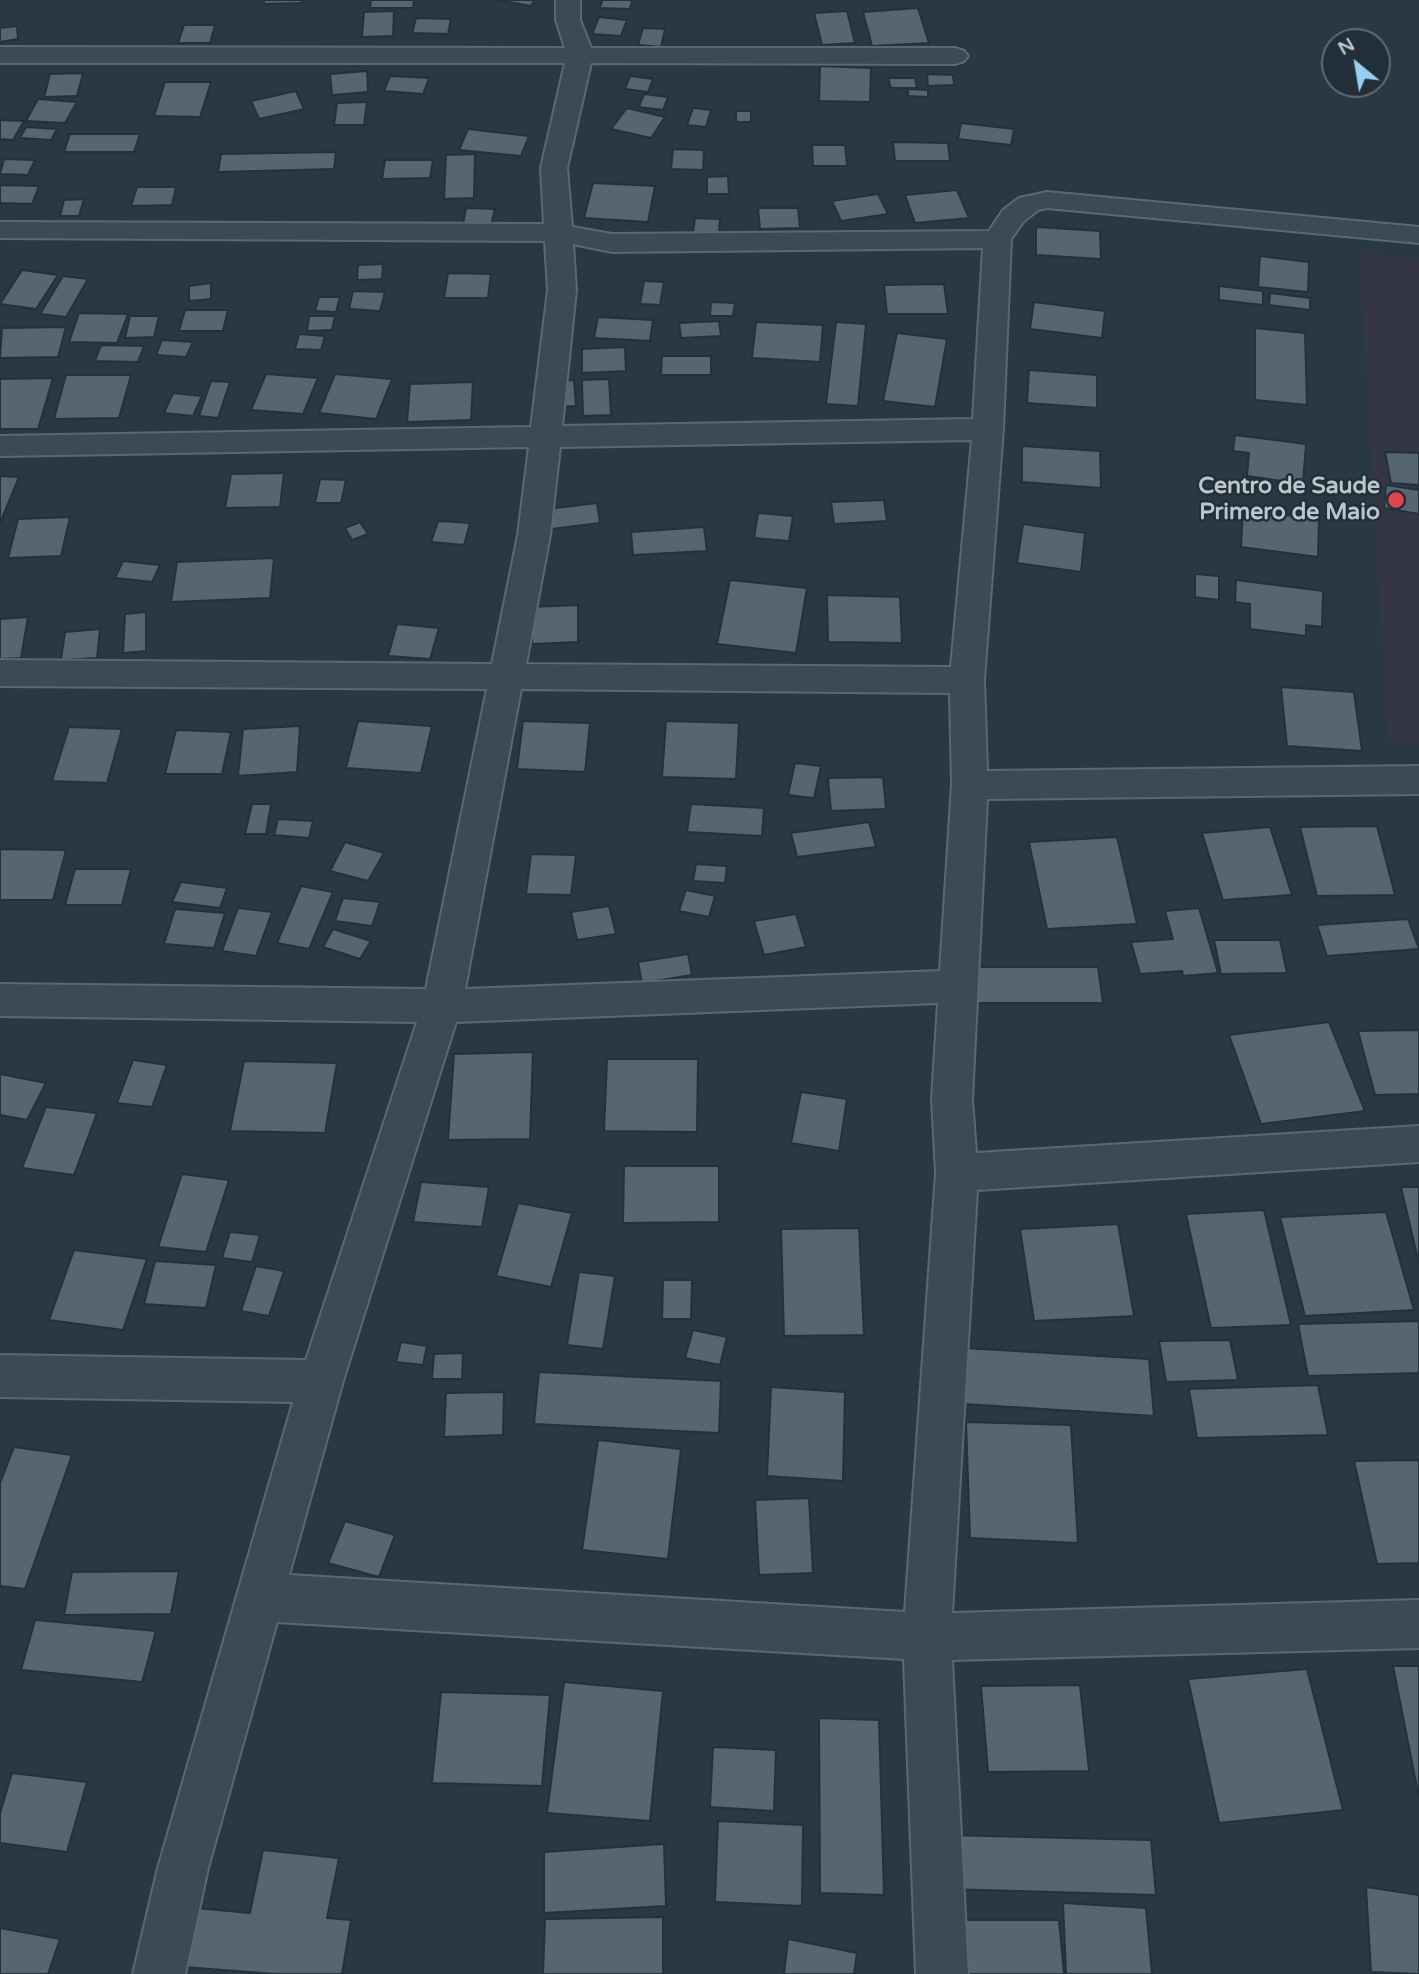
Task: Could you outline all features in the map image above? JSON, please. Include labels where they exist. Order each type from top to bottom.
[{"type":"street","points":[[159,1974],[183,1868],[321,1381],[442,1006],[534,535],[562,289],[554,168],[580,54],[568,20],[568,0]]},
{"type":"street","points":[[0,55],[955,56]]},
{"type":"street","points":[[942,1974],[927,1637],[957,1173],[952,1098],[970,785],[967,680],[988,429],[997,239],[1013,216],[1029,204],[1047,200],[1419,234]]},
{"type":"street","points":[[0,230],[557,233],[612,243],[997,239]]},
{"type":"street","points":[[0,446],[988,429]]},
{"type":"street","points":[[0,673],[967,680]]},
{"type":"street","points":[[970,785],[1419,779]]},
{"type":"street","points":[[0,1000],[442,1006],[958,986]]},
{"type":"street","points":[[957,1173],[1419,1144]]},
{"type":"street","points":[[0,1376],[321,1381]]},
{"type":"street","points":[[260,1597],[927,1637],[1419,1624]]},
{"type":"shaded area","name":"Centro de Saude Primero de Maio","points":[[1359,251],[1419,259],[1419,742],[1388,743]]},
{"type":"building","points":[[264,0],[302,0],[302,3],[264,4]]},
{"type":"building","points":[[371,0],[414,0],[413,8],[370,8]]},
{"type":"building","points":[[497,0],[535,0],[531,6]]},
{"type":"building","points":[[602,0],[632,0],[630,9],[600,8]]},
{"type":"building","points":[[918,8],[929,43],[872,46],[863,12]]},
{"type":"building","points":[[394,11],[393,36],[362,37],[364,12]]},
{"type":"building","points":[[847,11],[855,43],[822,45],[814,13]]},
{"type":"building","points":[[599,17],[627,20],[621,36],[592,34]]},
{"type":"building","points":[[416,18],[451,19],[448,34],[412,33]]},
{"type":"building","points":[[184,25],[215,25],[210,43],[178,43]]},
{"type":"building","points":[[17,26],[18,39],[0,42],[0,28]]},
{"type":"building","points":[[643,28],[665,29],[661,47],[638,45]]},
{"type":"building","points":[[820,66],[871,68],[870,102],[819,101]]},
{"type":"building","points":[[367,71],[368,92],[332,95],[330,74]]},
{"type":"building","points":[[83,73],[77,96],[44,97],[50,74]]},
{"type":"building","points":[[927,74],[953,75],[954,85],[928,86]]},
{"type":"building","points":[[390,76],[429,78],[423,94],[384,91]]},
{"type":"building","points":[[630,76],[653,79],[648,92],[625,89]]},
{"type":"building","points":[[888,78],[915,78],[917,88],[891,88]]},
{"type":"building","points":[[165,82],[211,82],[200,117],[154,116]]},
{"type":"building","points":[[908,89],[928,90],[928,97],[908,96]]},
{"type":"building","points":[[296,91],[304,109],[259,119],[251,101]]},
{"type":"building","points":[[644,94],[668,97],[663,110],[639,107]]},
{"type":"building","points":[[38,99],[77,102],[65,123],[26,121]]},
{"type":"building","points":[[367,102],[364,125],[334,125],[337,103]]},
{"type":"building","points":[[627,108],[665,117],[651,138],[611,129]]},
{"type":"building","points":[[693,108],[711,110],[706,127],[687,125]]},
{"type":"building","points":[[736,111],[751,111],[751,122],[736,122]]},
{"type":"building","points":[[0,120],[24,121],[13,140],[0,139]]},
{"type":"building","points":[[961,123],[1014,129],[1011,145],[958,139]]},
{"type":"building","points":[[26,127],[57,129],[51,140],[20,138]]},
{"type":"building","points":[[468,129],[529,136],[521,156],[459,150]]},
{"type":"building","points":[[70,134],[140,134],[134,152],[64,152]]},
{"type":"building","points":[[893,142],[948,143],[950,161],[895,161]]},
{"type":"building","points":[[812,145],[845,145],[847,166],[813,166]]},
{"type":"building","points":[[673,149],[704,150],[703,170],[671,169]]},
{"type":"building","points":[[336,152],[334,169],[218,172],[221,154]]},
{"type":"building","points":[[475,154],[474,198],[444,199],[446,155]]},
{"type":"building","points":[[4,159],[35,160],[28,175],[0,174]]},
{"type":"building","points":[[385,160],[433,160],[430,178],[382,179]]},
{"type":"building","points":[[728,176],[729,194],[707,194],[707,177]]},
{"type":"building","points":[[593,183],[655,186],[648,222],[584,218]]},
{"type":"building","points":[[0,185],[39,186],[32,204],[0,203]]},
{"type":"building","points":[[137,187],[176,187],[172,205],[131,206]]},
{"type":"building","points":[[957,190],[969,218],[915,223],[905,195]]},
{"type":"building","points":[[878,194],[888,214],[841,221],[832,201]]},
{"type":"building","points":[[84,199],[79,216],[60,216],[64,200]]},
{"type":"building","points":[[466,208],[495,209],[491,225],[463,224]]},
{"type":"building","points":[[758,208],[798,208],[800,228],[760,229]]},
{"type":"building","points":[[695,218],[720,219],[719,233],[693,233]]},
{"type":"building","points":[[1036,227],[1100,231],[1101,259],[1036,255]]},
{"type":"building","points":[[1260,256],[1309,262],[1308,292],[1258,287]]},
{"type":"building","points":[[383,264],[382,279],[357,280],[358,265]]},
{"type":"building","points":[[22,270],[58,275],[36,309],[0,304]]},
{"type":"building","points":[[448,273],[491,274],[488,298],[444,298]]},
{"type":"building","points":[[63,276],[88,279],[66,317],[40,314]]},
{"type":"building","points":[[644,281],[664,282],[660,305],[640,304]]},
{"type":"building","points":[[211,283],[211,299],[189,301],[189,286]]},
{"type":"building","points":[[944,284],[948,314],[887,314],[884,285]]},
{"type":"building","points":[[1219,286],[1263,291],[1263,305],[1219,300]]},
{"type":"building","points":[[353,291],[385,292],[380,311],[349,309]]},
{"type":"building","points":[[1270,293],[1310,298],[1310,310],[1269,305]]},
{"type":"building","points":[[319,297],[340,297],[336,312],[315,311]]},
{"type":"building","points":[[711,302],[735,303],[733,316],[710,316]]},
{"type":"building","points":[[1034,302],[1105,311],[1102,338],[1030,329]]},
{"type":"building","points":[[185,310],[228,310],[223,331],[179,331]]},
{"type":"building","points":[[79,313],[128,314],[117,343],[69,342]]},
{"type":"building","points":[[130,316],[159,316],[154,337],[125,338]]},
{"type":"building","points":[[309,316],[335,316],[332,330],[307,331]]},
{"type":"building","points":[[598,317],[653,320],[650,341],[594,338]]},
{"type":"building","points":[[719,321],[721,336],[681,338],[679,323]]},
{"type":"building","points":[[756,322],[823,325],[820,362],[752,358]]},
{"type":"building","points":[[836,322],[866,324],[858,406],[826,404]]},
{"type":"building","points":[[66,327],[58,357],[0,358],[2,328]]},
{"type":"building","points":[[1255,328],[1305,333],[1307,405],[1255,400]]},
{"type":"building","points":[[897,333],[947,339],[935,407],[883,401]]},
{"type":"building","points":[[299,334],[325,336],[321,350],[295,349]]},
{"type":"building","points":[[162,340],[193,342],[186,357],[156,355]]},
{"type":"building","points":[[101,345],[144,346],[138,362],[95,361]]},
{"type":"building","points":[[625,347],[626,371],[582,373],[582,349]]},
{"type":"building","points":[[662,356],[711,356],[711,375],[661,375]]},
{"type":"building","points":[[1029,370],[1097,375],[1097,408],[1027,403]]},
{"type":"building","points":[[266,374],[318,378],[303,414],[251,410]]},
{"type":"building","points":[[335,374],[392,379],[376,419],[319,413]]},
{"type":"building","points":[[66,375],[131,375],[119,418],[54,419]]},
{"type":"building","points":[[53,378],[38,429],[0,429],[0,379]]},
{"type":"building","points":[[609,379],[611,415],[583,416],[582,380]]},
{"type":"building","points":[[574,380],[576,406],[555,407],[554,381]]},
{"type":"building","points":[[211,381],[230,382],[218,418],[199,416]]},
{"type":"building","points":[[473,382],[471,420],[407,422],[410,384]]},
{"type":"building","points":[[173,393],[202,396],[193,416],[164,413]]},
{"type":"building","points":[[1235,435],[1306,444],[1303,484],[1247,476],[1249,453],[1233,451]]},
{"type":"building","points":[[1022,446],[1100,451],[1101,488],[1022,482]]},
{"type":"building","points":[[1385,452],[1419,453],[1419,485],[1391,483]]},
{"type":"building","points":[[284,473],[280,507],[225,508],[231,474]]},
{"type":"building","points":[[0,476],[19,477],[0,523]]},
{"type":"building","points":[[320,479],[346,480],[341,503],[315,503]]},
{"type":"building","points":[[1386,485],[1419,490],[1419,514],[1384,508]]},
{"type":"building","points":[[884,500],[887,521],[834,524],[831,502]]},
{"type":"building","points":[[597,503],[600,523],[551,529],[547,509]]},
{"type":"building","points":[[1243,510],[1319,519],[1318,557],[1241,547]]},
{"type":"building","points":[[758,513],[793,516],[789,541],[754,538]]},
{"type":"building","points":[[70,517],[61,556],[8,558],[18,519]]},
{"type":"building","points":[[438,521],[470,523],[464,545],[431,542]]},
{"type":"building","points":[[360,522],[368,534],[352,540],[345,528]]},
{"type":"building","points":[[1023,524],[1085,533],[1081,572],[1017,563]]},
{"type":"building","points":[[704,527],[707,551],[633,555],[631,532]]},
{"type":"building","points":[[274,558],[270,598],[171,602],[177,562]]},
{"type":"building","points":[[123,561],[160,565],[152,582],[115,578]]},
{"type":"building","points":[[1195,574],[1219,576],[1219,600],[1195,597]]},
{"type":"building","points":[[730,580],[807,588],[796,653],[717,644]]},
{"type":"building","points":[[1236,580],[1323,591],[1322,627],[1306,625],[1306,636],[1250,629],[1250,604],[1235,602]]},
{"type":"building","points":[[827,595],[900,597],[902,643],[828,642]]},
{"type":"building","points":[[578,605],[578,642],[532,644],[532,607]]},
{"type":"building","points":[[146,612],[146,651],[123,653],[125,614]]},
{"type":"building","points":[[28,617],[21,658],[0,659],[0,619]]},
{"type":"building","points":[[397,624],[439,628],[430,659],[388,656]]},
{"type":"building","points":[[100,629],[97,658],[61,660],[65,632]]},
{"type":"building","points":[[1281,687],[1354,692],[1362,751],[1287,746]]},
{"type":"building","points":[[358,721],[432,726],[421,773],[346,768]]},
{"type":"building","points":[[523,721],[590,723],[585,772],[517,769]]},
{"type":"building","points":[[666,721],[739,723],[736,779],[662,777]]},
{"type":"building","points":[[300,726],[297,772],[238,776],[243,729]]},
{"type":"building","points":[[69,727],[122,729],[107,783],[52,781]]},
{"type":"building","points":[[176,730],[231,732],[222,774],[165,774]]},
{"type":"building","points":[[795,763],[821,766],[814,798],[788,795]]},
{"type":"building","points":[[883,777],[886,809],[831,811],[828,778]]},
{"type":"building","points":[[252,804],[271,804],[266,834],[245,834]]},
{"type":"building","points":[[691,804],[764,808],[762,836],[687,832]]},
{"type":"building","points":[[278,819],[313,821],[309,838],[274,835]]},
{"type":"building","points":[[869,822],[876,847],[797,857],[791,833]]},
{"type":"building","points":[[1377,826],[1395,895],[1317,896],[1300,827]]},
{"type":"building","points":[[1270,827],[1292,895],[1223,900],[1202,833]]},
{"type":"building","points":[[1117,837],[1137,924],[1047,929],[1029,842]]},
{"type":"building","points":[[345,842],[384,853],[368,881],[330,871]]},
{"type":"building","points":[[0,849],[66,850],[53,900],[0,900]]},
{"type":"building","points":[[531,854],[576,855],[571,895],[526,894]]},
{"type":"building","points":[[696,864],[727,866],[725,883],[693,881]]},
{"type":"building","points":[[75,869],[131,869],[122,905],[65,905]]},
{"type":"building","points":[[181,882],[227,888],[220,908],[172,902]]},
{"type":"building","points":[[301,886],[333,892],[309,949],[277,943]]},
{"type":"building","points":[[686,890],[715,896],[709,917],[679,911]]},
{"type":"building","points":[[343,898],[380,902],[372,926],[335,921]]},
{"type":"building","points":[[609,906],[616,934],[577,940],[571,912]]},
{"type":"building","points":[[238,908],[272,912],[256,956],[222,951]]},
{"type":"building","points":[[1199,908],[1218,973],[1183,976],[1182,971],[1140,974],[1131,942],[1173,939],[1165,911]]},
{"type":"building","points":[[175,909],[225,913],[214,948],[164,944]]},
{"type":"building","points":[[796,914],[806,947],[764,955],[754,921]]},
{"type":"building","points":[[1408,919],[1419,949],[1327,956],[1317,925]]},
{"type":"building","points":[[333,929],[371,941],[360,959],[323,947]]},
{"type":"building","points":[[1214,940],[1280,940],[1287,973],[1221,974]]},
{"type":"building","points":[[688,954],[692,975],[642,983],[638,962]]},
{"type":"building","points":[[971,967],[1098,967],[1103,1003],[975,1003]]},
{"type":"building","points":[[1329,1022],[1365,1111],[1261,1124],[1229,1035]]},
{"type":"building","points":[[1419,1030],[1419,1094],[1375,1095],[1358,1031]]},
{"type":"building","points":[[533,1052],[530,1139],[448,1140],[454,1054]]},
{"type":"building","points":[[607,1059],[698,1059],[697,1132],[604,1131]]},
{"type":"building","points":[[133,1060],[167,1065],[152,1107],[117,1103]]},
{"type":"building","points":[[244,1061],[337,1063],[325,1133],[230,1131]]},
{"type":"building","points":[[0,1074],[46,1083],[27,1120],[0,1115]]},
{"type":"building","points":[[801,1092],[847,1099],[839,1151],[791,1143]]},
{"type":"building","points":[[46,1107],[97,1113],[74,1175],[22,1168]]},
{"type":"building","points":[[624,1166],[719,1166],[719,1222],[623,1223]]},
{"type":"building","points":[[182,1174],[229,1180],[206,1252],[158,1247]]},
{"type":"building","points":[[421,1182],[489,1187],[482,1227],[413,1222]]},
{"type":"building","points":[[1401,1187],[1419,1187],[1419,1264]]},
{"type":"building","points":[[518,1203],[572,1213],[551,1287],[496,1276]]},
{"type":"building","points":[[1264,1210],[1291,1325],[1211,1328],[1186,1214]]},
{"type":"building","points":[[1386,1212],[1414,1310],[1305,1316],[1280,1217]]},
{"type":"building","points":[[1118,1224],[1134,1316],[1034,1321],[1020,1229]]},
{"type":"building","points":[[859,1228],[864,1335],[784,1336],[781,1229]]},
{"type":"building","points":[[230,1232],[260,1235],[252,1262],[222,1258]]},
{"type":"building","points":[[74,1250],[147,1259],[123,1330],[49,1320]]},
{"type":"building","points":[[155,1261],[216,1265],[206,1308],[144,1304]]},
{"type":"building","points":[[256,1266],[284,1271],[269,1316],[241,1311]]},
{"type":"building","points":[[579,1272],[615,1276],[603,1349],[567,1345]]},
{"type":"building","points":[[663,1280],[692,1280],[691,1319],[662,1319]]},
{"type":"building","points":[[1419,1321],[1419,1373],[1308,1376],[1298,1324]]},
{"type":"building","points":[[693,1330],[727,1337],[720,1365],[685,1358]]},
{"type":"building","points":[[1230,1340],[1238,1380],[1166,1382],[1159,1341]]},
{"type":"building","points":[[401,1342],[427,1346],[423,1365],[396,1362]]},
{"type":"building","points":[[948,1347],[1149,1359],[1154,1416],[948,1403]]},
{"type":"building","points":[[463,1353],[462,1379],[432,1379],[434,1354]]},
{"type":"building","points":[[539,1372],[721,1381],[719,1433],[534,1424]]},
{"type":"building","points":[[1318,1385],[1328,1435],[1197,1438],[1189,1389]]},
{"type":"building","points":[[771,1387],[845,1392],[843,1481],[767,1476]]},
{"type":"building","points":[[504,1392],[503,1435],[444,1437],[446,1393]]},
{"type":"building","points":[[966,1422],[1071,1425],[1078,1543],[970,1538]]},
{"type":"building","points":[[598,1440],[681,1449],[668,1559],[582,1550]]},
{"type":"building","points":[[14,1447],[72,1455],[25,1589],[0,1586],[0,1483]]},
{"type":"building","points":[[1419,1460],[1419,1563],[1377,1564],[1354,1461]]},
{"type":"building","points":[[809,1498],[813,1573],[759,1575],[755,1500]]},
{"type":"building","points":[[345,1521],[395,1535],[379,1577],[328,1563]]},
{"type":"building","points":[[179,1571],[171,1614],[64,1615],[72,1572]]},
{"type":"building","points":[[35,1620],[156,1631],[142,1682],[21,1670]]},
{"type":"building","points":[[1393,1666],[1419,1666],[1419,1798]]},
{"type":"building","points":[[1307,1669],[1343,1810],[1219,1823],[1188,1679]]},
{"type":"building","points":[[564,1682],[663,1691],[650,1821],[547,1813]]},
{"type":"building","points":[[1080,1685],[1089,1771],[988,1772],[981,1686]]},
{"type":"building","points":[[441,1692],[550,1695],[542,1786],[432,1783]]},
{"type":"building","points":[[819,1718],[879,1720],[884,1895],[820,1893]]},
{"type":"building","points":[[713,1747],[776,1750],[774,1811],[710,1807]]},
{"type":"building","points":[[12,1773],[87,1782],[67,1852],[0,1843],[0,1813]]},
{"type":"building","points":[[718,1821],[803,1825],[802,1906],[715,1902]]},
{"type":"building","points":[[945,1835],[1151,1840],[1156,1895],[947,1889]]},
{"type":"building","points":[[664,1844],[666,1906],[544,1913],[544,1852]]},
{"type":"building","points":[[263,1850],[339,1858],[327,1918],[351,1920],[342,1974],[275,1974],[184,1967],[196,1908],[250,1913]]},
{"type":"building","points":[[1366,1887],[1419,1895],[1419,1974],[1371,1972]]},
{"type":"building","points":[[1063,1903],[1146,1908],[1152,1974],[1066,1974]]},
{"type":"building","points":[[663,1917],[663,1974],[543,1974],[545,1919]]},
{"type":"building","points":[[960,1920],[1059,1920],[1064,1974],[963,1974]]},
{"type":"building","points":[[0,1928],[60,1939],[48,1974],[0,1974]]},
{"type":"building","points":[[788,1939],[857,1953],[854,1974],[784,1974]]},
{"type":"place","name":"Centro de Saude Primero de Maio","points":[[1396,500]]}]
